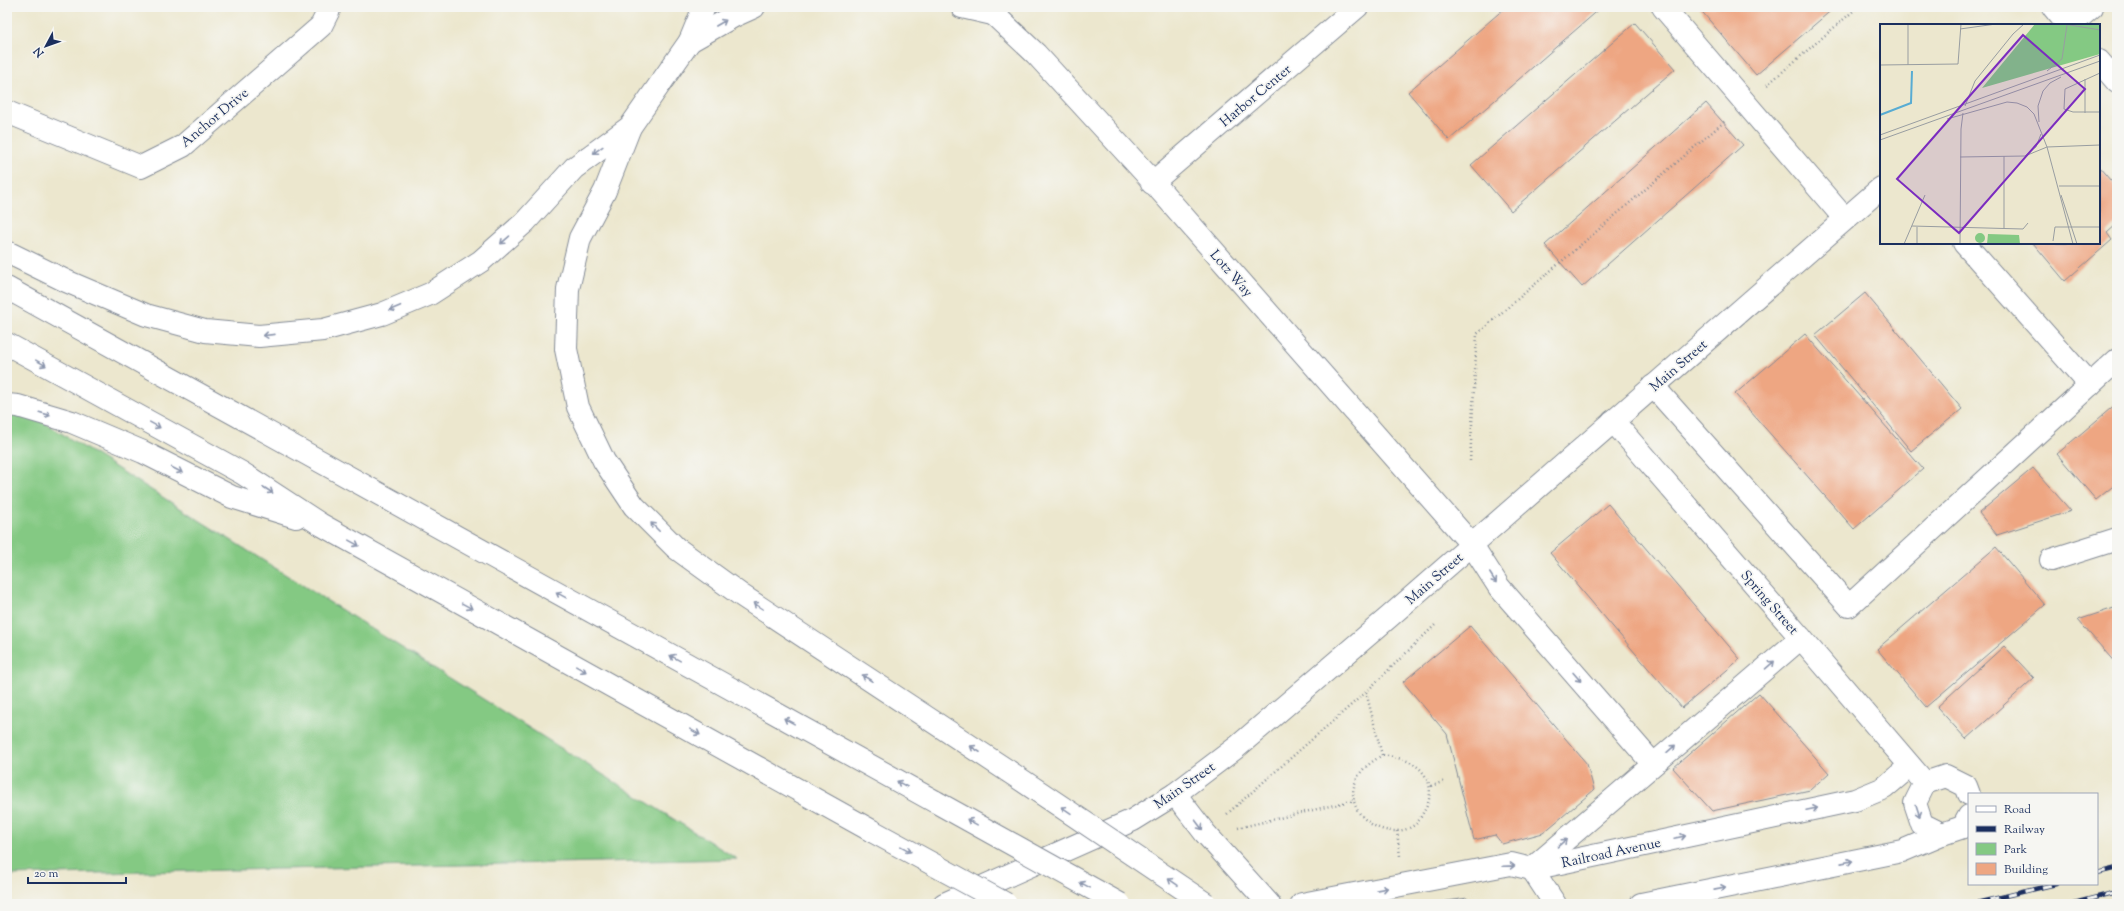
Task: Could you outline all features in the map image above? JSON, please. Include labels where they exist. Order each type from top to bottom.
[{"type":"main road","name":"Anchor Drive","points":[[7,112],[142,167],[183,146],[321,26],[329,10],[328,7]]},
{"type":"main road","points":[[704,7],[690,40],[630,127],[605,191],[580,238],[568,289],[566,349],[578,407],[604,461],[634,506],[676,548],[741,595],[1206,904]]},
{"type":"main road","points":[[690,40],[754,7]]},
{"type":"main road","points":[[962,7],[992,11]]},
{"type":"main road","name":"Harbor Center","points":[[1152,183],[1357,7]]},
{"type":"main road","points":[[1663,7],[1845,219]]},
{"type":"main road","points":[[2053,7],[2067,24]]},
{"type":"main road","points":[[2073,24],[2092,7]]},
{"type":"main road","name":"Lotz Way","points":[[992,11],[1036,54],[1152,183],[1472,545],[1499,587],[1653,764]]},
{"type":"main road","points":[[2100,62],[2117,82]]},
{"type":"main road","points":[[7,252],[66,281],[146,315],[205,331],[259,336],[323,330],[382,314],[430,294],[481,261],[525,222],[574,168],[630,127]]},
{"type":"main road","name":"Main Street","points":[[944,904],[1133,820],[1176,794],[1237,747],[1472,545],[1880,189]]},
{"type":"main road","points":[[1965,244],[2090,385]]},
{"type":"main road","points":[[7,288],[1120,904]]},
{"type":"main road","points":[[7,344],[242,473],[320,524],[1006,904]]},
{"type":"main road","points":[[1653,386],[1849,606],[2117,360]]},
{"type":"main road","points":[[7,405],[18,406],[72,422],[143,452],[232,497],[320,524]]},
{"type":"main road","name":"Spring Street","points":[[1613,422],[1925,783]]},
{"type":"main road","points":[[2051,560],[2117,539]]},
{"type":"main road","points":[[1556,904],[1532,868],[1801,638]]},
{"type":"main road","name":"Railroad Avenue","points":[[1302,904],[1511,864],[1532,868],[1855,800],[1884,788],[1910,766]]},
{"type":"main road","points":[[1942,834],[1922,824],[1915,803],[1925,783],[1946,776],[1966,786],[1969,793]]},
{"type":"main road","points":[[1176,794],[1205,832],[1269,904]]},
{"type":"main road","points":[[1640,904],[1902,851],[1942,834],[1964,827],[1968,818]]},
{"type":"path","points":[[1470,461],[1477,334],[1858,7]]},
{"type":"path","points":[[1230,819],[1226,814],[1366,692],[1437,623]]},
{"type":"path","points":[[1366,692],[1382,755]]},
{"type":"path","points":[[1382,755],[1405,758],[1422,770],[1431,786],[1427,808],[1416,824],[1397,831],[1378,829],[1363,818],[1356,808],[1353,795],[1356,781],[1367,766],[1382,755]]},
{"type":"path","points":[[1431,786],[1445,781]]},
{"type":"path","points":[[1234,824],[1238,828],[1355,800]]},
{"type":"green space","points":[[7,399],[737,859],[7,875]]},
{"type":"building","points":[[1506,7],[1602,7],[1449,140],[1408,92]]},
{"type":"building","points":[[1698,7],[1835,7],[1756,75]]},
{"type":"building","points":[[1635,23],[1675,69],[1511,211],[1471,165]]},
{"type":"building","points":[[1706,103],[1743,145],[1582,287],[1545,245]]},
{"type":"building","points":[[2100,168],[2117,188],[2117,224],[2107,233],[2112,240],[2065,281],[2034,244],[2100,244]]},
{"type":"building","points":[[1865,293],[1962,409],[1911,451],[1815,335]]},
{"type":"building","points":[[1805,334],[1923,469],[1854,529],[1735,394]]},
{"type":"building","points":[[2117,403],[2117,483],[2096,500],[2057,454]]},
{"type":"building","points":[[2033,468],[2071,511],[1997,535],[1979,513]]},
{"type":"building","points":[[1608,504],[1740,659],[1682,708],[1550,553]]},
{"type":"building","points":[[1996,547],[2045,605],[1926,707],[1877,649]]},
{"type":"building","points":[[2117,607],[2117,665],[2078,620]]},
{"type":"building","points":[[1470,626],[1587,764],[1594,790],[1543,833],[1502,844],[1495,835],[1474,840],[1447,734],[1403,682]]},
{"type":"building","points":[[2004,646],[2034,678],[1966,739],[1937,707]]},
{"type":"building","points":[[1759,693],[1829,773],[1810,790],[1712,811],[1673,768]]},
{"type":"building","points":[[1467,898],[1468,904],[1434,903]]},
{"type":"railway","points":[[2098,873],[2117,868]]},
{"type":"railway","points":[[1972,904],[2052,885]]},
{"type":"railway","points":[[2070,904],[2117,892]]}]
